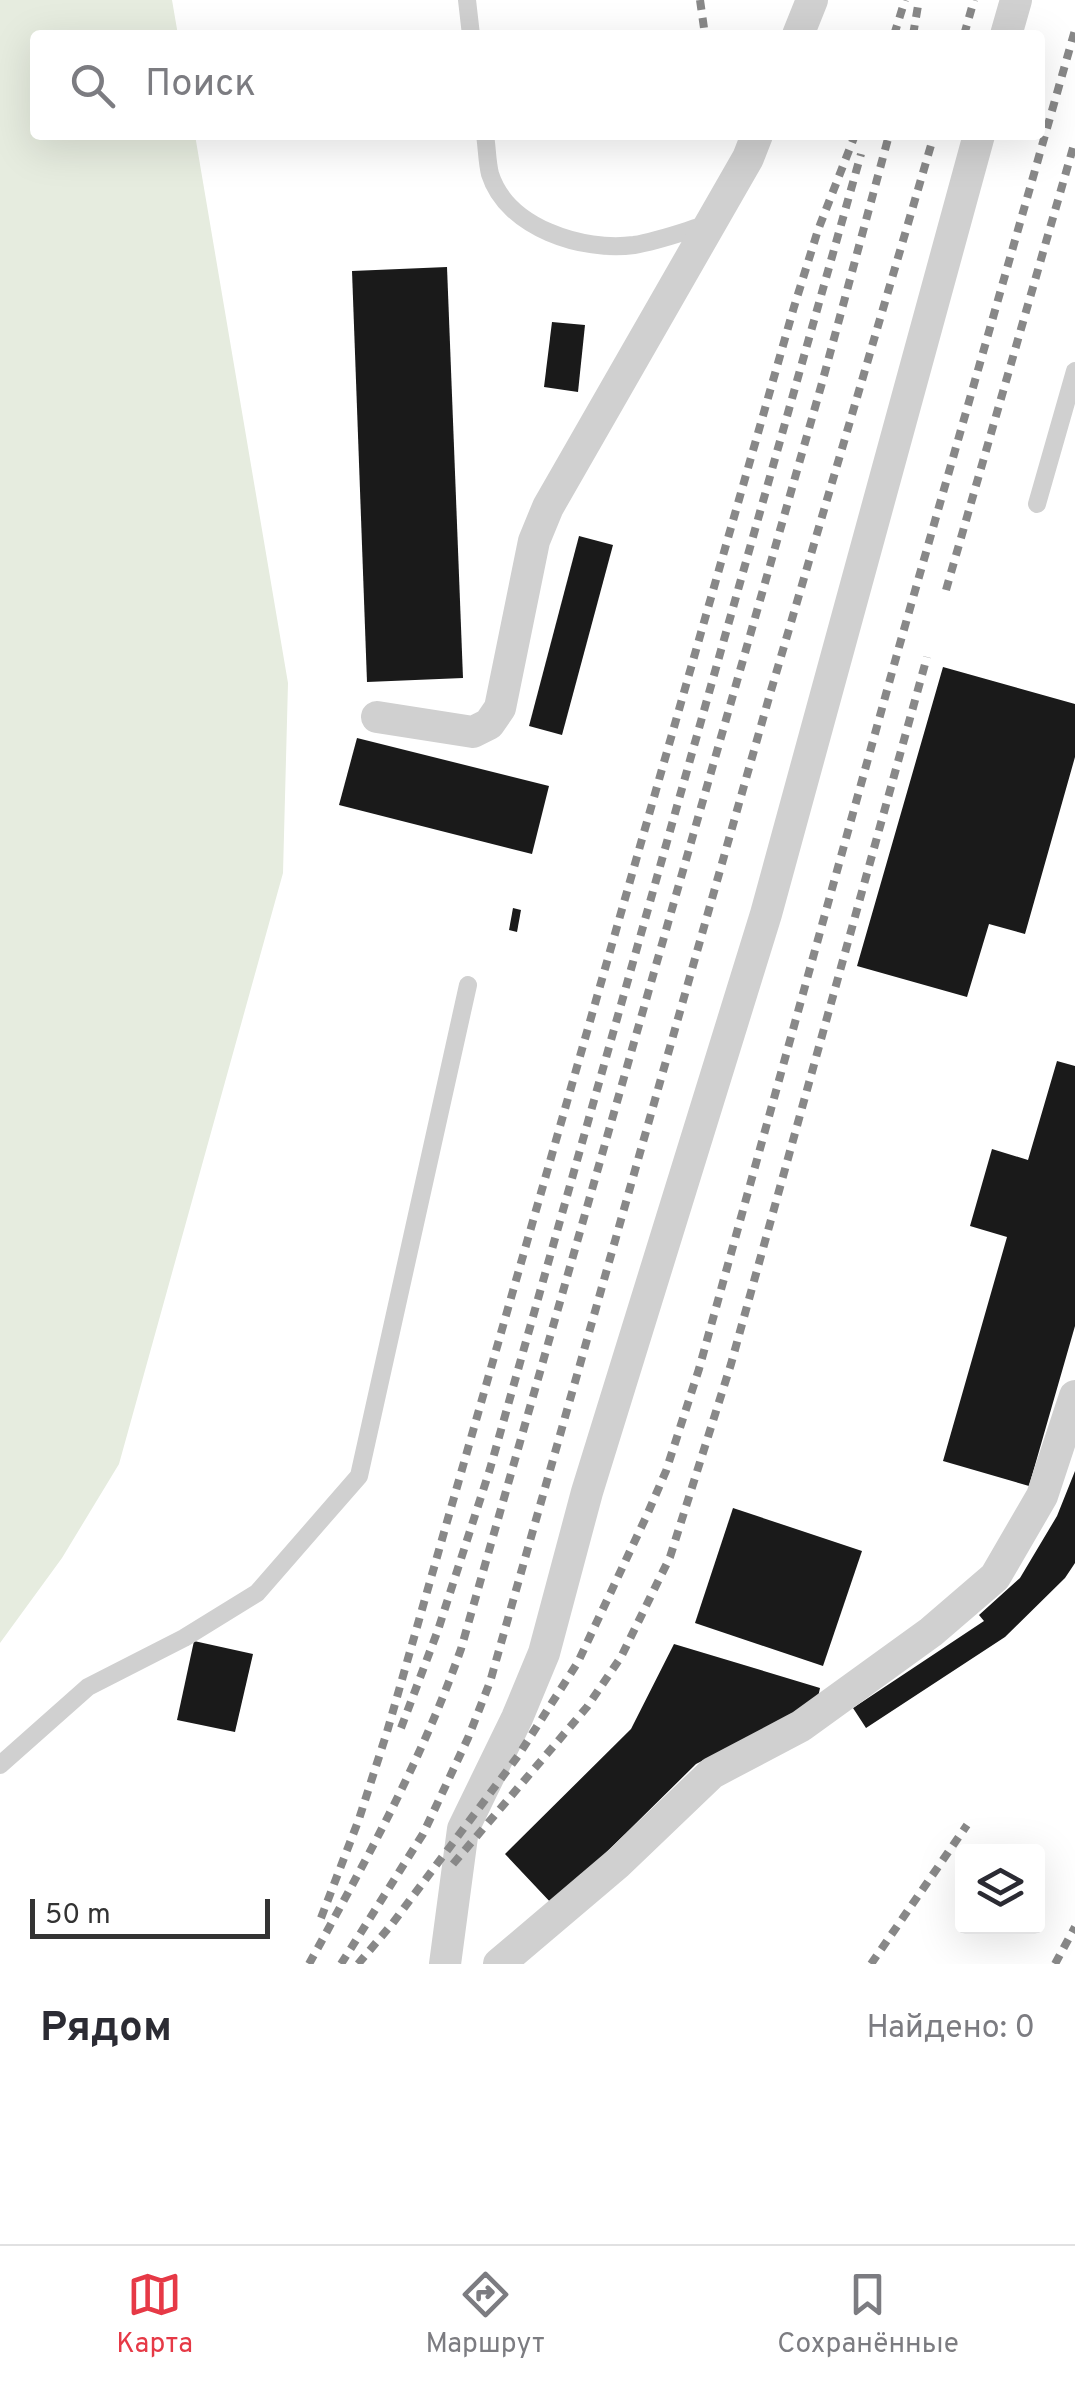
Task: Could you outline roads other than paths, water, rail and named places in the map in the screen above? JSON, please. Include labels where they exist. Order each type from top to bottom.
[{"type":"street","points":[[800,30],[812,0]]},
{"type":"street","points":[[1007,30],[1016,0]]},
{"type":"street","points":[[376,718],[473,732],[489,724],[500,708],[534,542],[548,507],[754,140]]},
{"type":"street","points":[[445,1964],[463,1830],[531,1689],[548,1637],[588,1492],[766,914],[978,140]]},
{"type":"street","points":[[500,1964],[618,1863],[712,1774],[800,1726],[931,1632],[995,1577],[1042,1496],[1075,1396]]},
{"type":"lane","points":[[467,0],[471,30]]},
{"type":"lane","points":[[486,140],[491,176],[510,206],[534,225],[583,244],[633,245],[710,224]]},
{"type":"lane","points":[[1037,504],[1075,371]]},
{"type":"lane","points":[[0,1764],[88,1687],[184,1638],[257,1593],[360,1476],[468,985]]},
{"type":"railway","points":[[700,0],[704,30]]},
{"type":"railway","points":[[896,30],[905,0]]},
{"type":"railway","points":[[914,30],[919,0]]},
{"type":"railway","points":[[965,30],[974,0]]},
{"type":"railway","points":[[1045,135],[1075,30]]},
{"type":"railway","points":[[321,1918],[387,1732],[794,307],[818,230],[853,140]]},
{"type":"railway","points":[[309,1964],[411,1771],[461,1649],[888,140]]},
{"type":"railway","points":[[341,1964],[423,1834],[490,1682],[770,694],[933,140]]},
{"type":"railway","points":[[358,1964],[518,1756],[578,1662],[666,1471],[699,1369],[1044,140]]},
{"type":"railway","points":[[946,590],[1075,141]]},
{"type":"railway","points":[[401,1728],[438,1630],[490,1469],[861,154]]},
{"type":"railway","points":[[453,1864],[587,1707],[621,1657],[670,1557],[731,1364],[927,657]]},
{"type":"railway","points":[[871,1964],[967,1825]]},
{"type":"railway","points":[[1055,1964],[1075,1927]]}]
